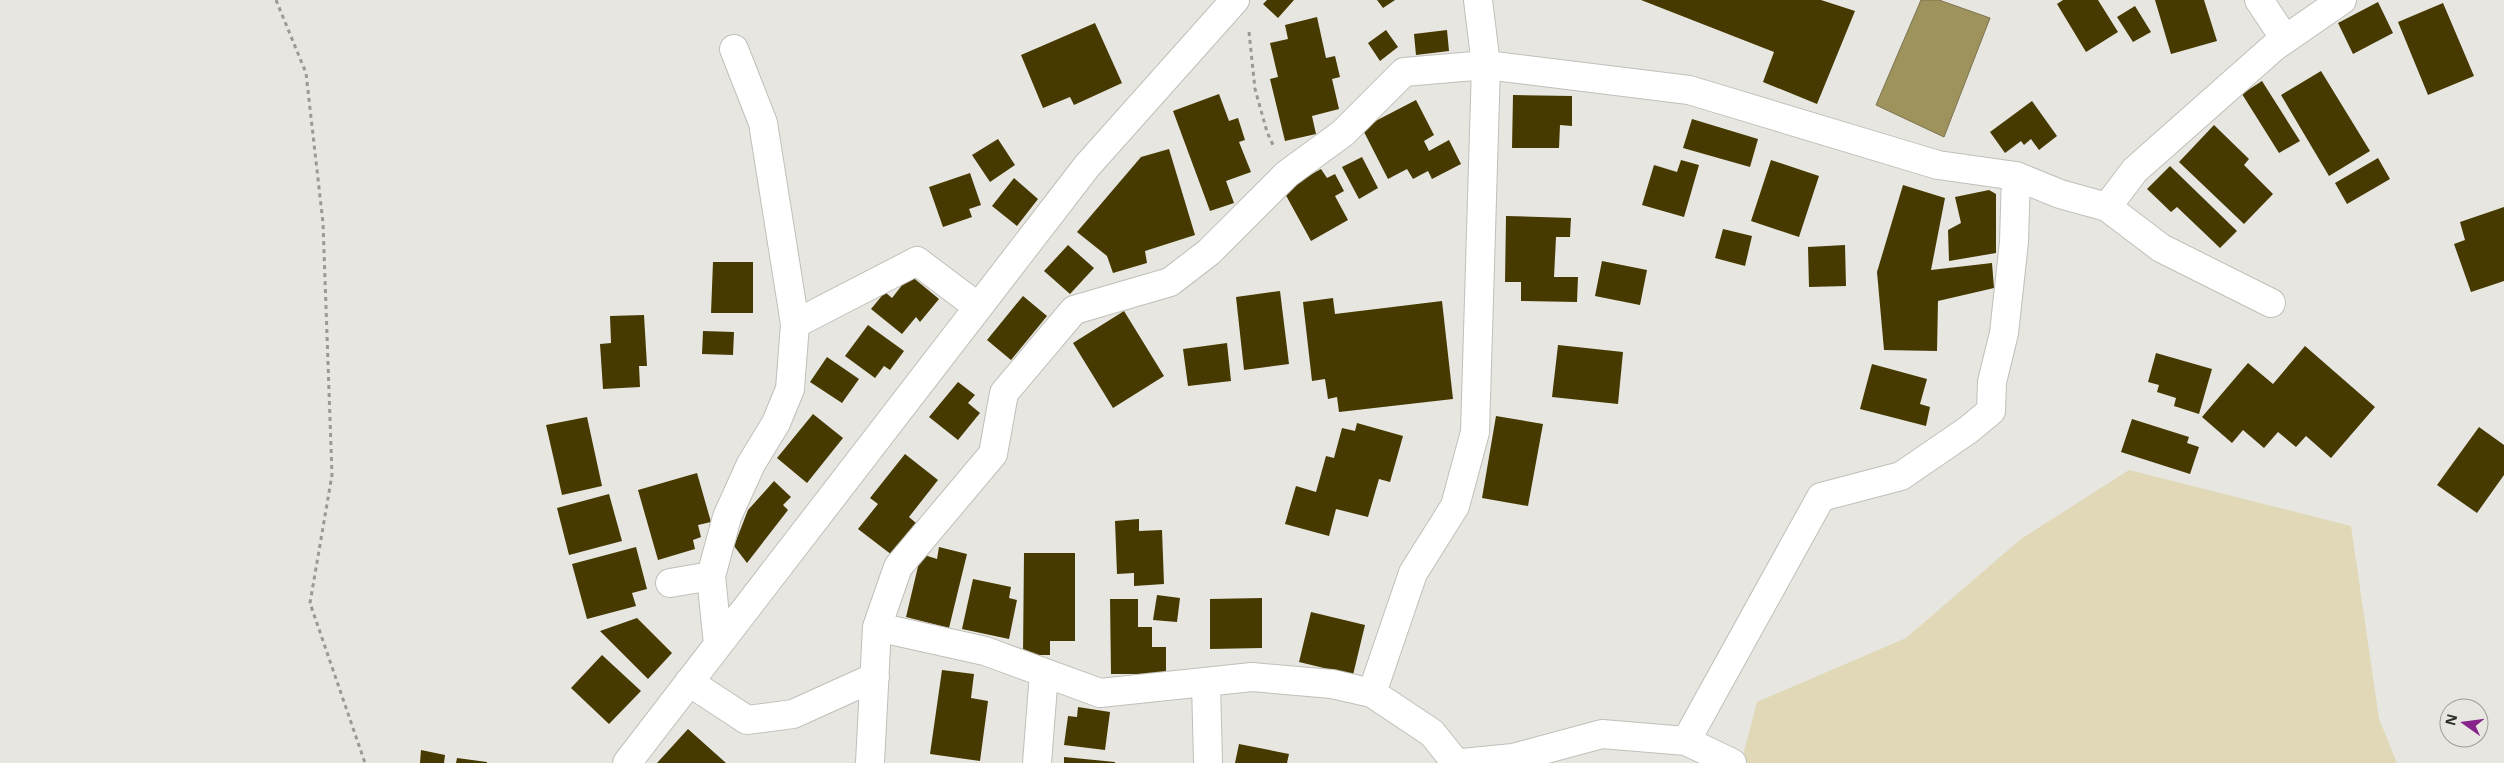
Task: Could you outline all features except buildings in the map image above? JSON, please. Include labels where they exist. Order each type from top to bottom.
[{"type":"street","points":[[1372,693],[1413,573],[1455,506],[1475,432],[1486,64],[1478,0]]},
{"type":"street","points":[[2260,0],[2285,39]]},
{"type":"street","points":[[2107,207],[2136,170],[2285,39],[2342,0]]},
{"type":"street","points":[[627,763],[1087,166],[1232,4]]},
{"type":"street","points":[[718,645],[711,576],[727,517],[751,464],[776,423],[790,389],[795,324],[763,123],[734,49]]},
{"type":"street","points":[[870,763],[877,627],[898,567],[993,454],[1004,393],[1074,310],[1170,282],[1209,252],[1287,174],[1343,133],[1404,72],[1486,64],[1689,90],[1938,164],[2016,176],[2060,194],[2107,207],[2161,248],[2271,303]]},
{"type":"street","points":[[1686,741],[1821,497],[1901,476],[1968,430],[1991,411],[1992,382],[2004,333],[2012,260],[2016,176]]},
{"type":"street","points":[[795,324],[917,261],[978,307]]},
{"type":"street","points":[[670,583],[711,576]]},
{"type":"street","points":[[877,627],[985,651],[1100,693],[1252,677],[1332,684],[1372,693],[1432,733],[1456,763]]},
{"type":"street","points":[[1037,763],[1044,674]]},
{"type":"street","points":[[689,682],[747,720],[793,714],[875,677]]},
{"type":"street","points":[[1206,682],[1208,763]]},
{"type":"street","points":[[1462,763],[1513,758],[1602,734],[1686,741],[1732,763]]},
{"type":"path","points":[[276,0],[306,73],[323,223],[332,475],[310,603],[365,763]]},
{"type":"path","points":[[1232,4],[1249,33],[1255,89],[1267,132],[1287,174]]},
{"type":"shaded area","points":[[1921,0],[1939,0],[1990,18],[1944,137],[1876,105]]},
{"type":"shaded area","points":[[2129,470],[2351,526],[2379,719],[2397,763],[1741,763],[1757,702],[1906,638],[2021,539]]}]
